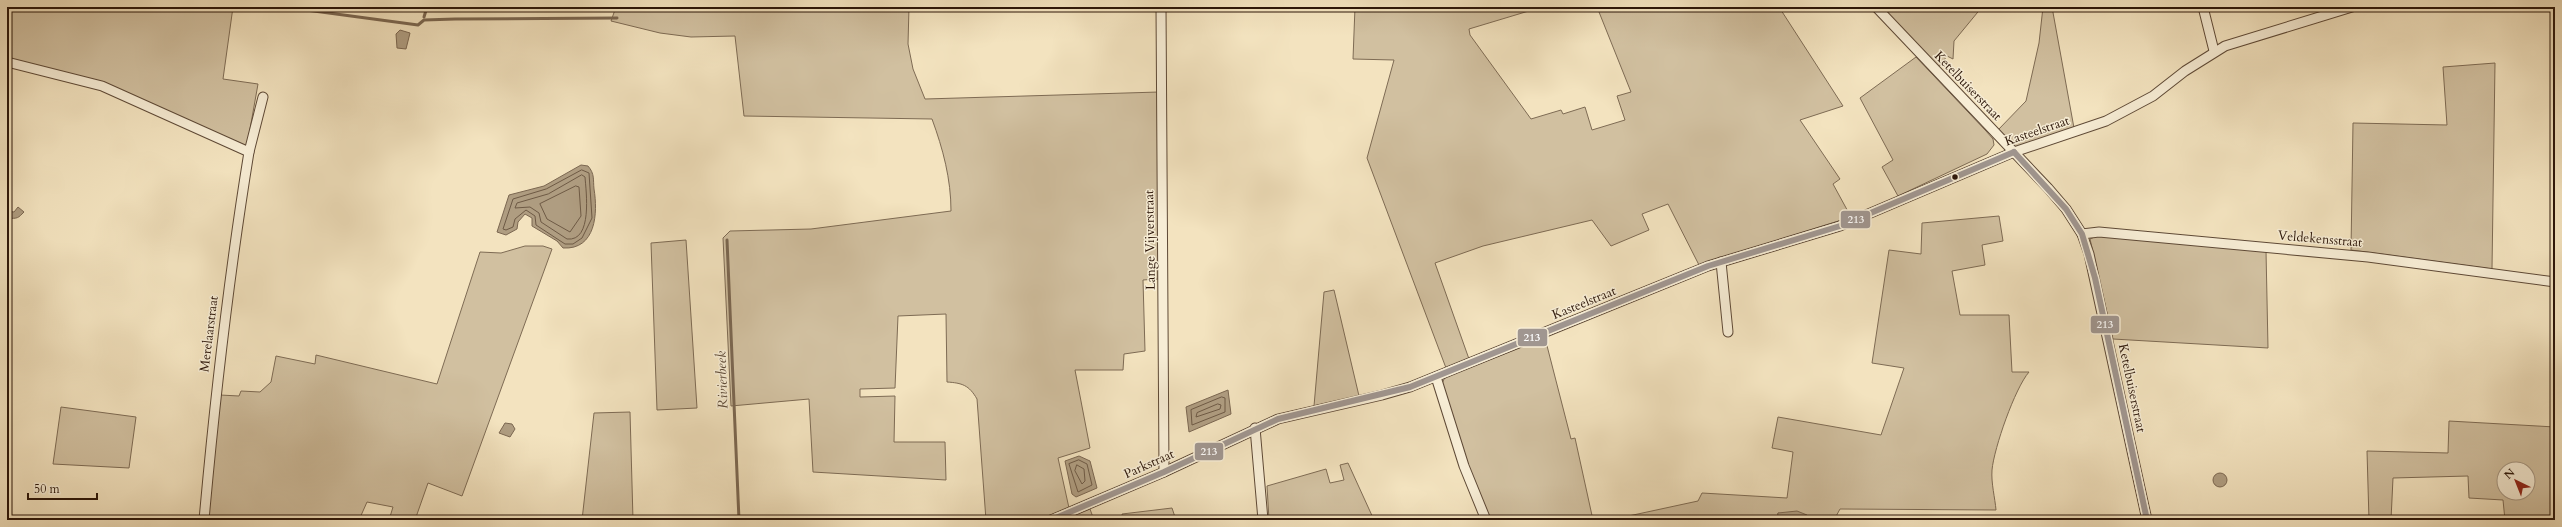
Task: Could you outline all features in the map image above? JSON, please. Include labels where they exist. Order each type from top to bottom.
[{"type":"street","name":"Lange Vijverstraat","points":[[1161,7],[1164,472]]},
{"type":"street","name":"Ketelbuiserstraat","points":[[1876,7],[2066,209],[2082,234],[2095,278],[2147,520]]},
{"type":"street","points":[[2203,7],[2214,51]]},
{"type":"street","name":"Kasteelstraat","points":[[1255,428],[1278,419],[1382,395],[1436,377],[1721,262],[1840,226],[2014,152],[2106,121],[2154,96],[2214,51],[2241,40],[2352,7]]},
{"type":"street","points":[[7,62],[102,86],[249,152]]},
{"type":"street","name":"Merelaarstraat","points":[[204,520],[214,407],[228,281],[249,152],[262,97]]},
{"type":"street","name":"Veldekensstraat","points":[[2082,234],[2099,232],[2368,257],[2555,282]]},
{"type":"street","points":[[1721,262],[1728,332]]},
{"type":"street","points":[[1436,377],[1464,466],[1486,520]]},
{"type":"street","name":"Parkstraat","points":[[1051,520],[1164,472],[1255,428]]},
{"type":"street","points":[[1255,428],[1263,520]]},
{"type":"shaded area","points":[[7,7],[233,7],[223,79],[258,84],[247,146],[96,80],[7,59]]},
{"type":"shaded area","points":[[616,7],[909,7],[908,44],[913,69],[925,99],[1159,92],[1158,279],[1143,280],[1145,351],[1124,354],[1123,370],[1075,370],[1090,448],[1058,458],[1069,508],[1037,520],[986,520],[977,399],[965,386],[947,382],[946,314],[898,316],[895,388],[860,389],[860,397],[895,396],[894,442],[945,442],[946,480],[813,472],[809,399],[731,406],[723,238],[730,231],[811,229],[951,211],[950,187],[940,142],[932,119],[744,116],[735,36],[691,37],[660,33],[611,21]]},
{"type":"shaded area","points":[[1355,7],[1542,7],[1469,29],[1470,35],[1531,119],[1561,110],[1563,114],[1585,107],[1592,130],[1625,120],[1617,96],[1631,92],[1597,7],[1779,7],[1843,106],[1800,120],[1840,179],[1833,184],[1851,217],[1699,265],[1668,204],[1642,214],[1649,230],[1611,246],[1592,220],[1483,246],[1435,263],[1469,359],[1446,368],[1367,158],[1394,60],[1353,59]]},
{"type":"shaded area","points":[[1882,7],[1982,7],[1954,41],[1953,59],[1947,56],[1938,68]]},
{"type":"shaded area","points":[[2043,7],[2052,7],[2074,128],[2015,148],[1998,130],[2026,101],[2039,43]]},
{"type":"shaded area","points":[[1916,57],[1986,131],[1993,139],[1994,145],[1987,154],[1898,196],[1882,167],[1893,160],[1860,98]]},
{"type":"shaded area","points":[[2495,63],[2492,269],[2351,250],[2353,123],[2447,125],[2443,67]]},
{"type":"shaded area","points":[[1999,216],[2003,241],[1982,245],[1985,265],[1952,271],[1960,315],[2009,315],[2012,372],[2029,372],[2023,380],[2006,419],[1994,460],[1992,480],[1996,510],[1840,509],[1834,520],[1810,520],[1778,513],[1777,520],[1610,520],[1698,501],[1702,493],[1787,498],[1793,452],[1772,448],[1778,417],[1881,435],[1904,368],[1872,363],[1889,250],[1921,254],[1922,223]]},
{"type":"shaded area","points":[[2097,236],[2266,250],[2268,348],[2113,339],[2090,239]]},
{"type":"shaded area","points":[[686,240],[697,408],[657,410],[651,243]]},
{"type":"shaded area","points":[[525,246],[543,246],[552,249],[462,496],[428,483],[415,520],[389,520],[393,507],[367,502],[359,520],[208,520],[220,395],[239,396],[241,391],[260,392],[271,382],[276,356],[315,364],[316,355],[437,384],[480,252],[501,253]]},
{"type":"shaded area","points":[[1334,290],[1359,396],[1314,406],[1324,292]]},
{"type":"shaded area","points":[[1545,338],[1571,439],[1575,438],[1593,520],[1490,520],[1469,471],[1442,384],[1444,379],[1448,376]]},
{"type":"shaded area","points":[[61,407],[136,417],[129,468],[53,464]]},
{"type":"shaded area","points":[[630,412],[633,520],[582,520],[594,413]]},
{"type":"shaded area","points":[[2449,421],[2555,427],[2555,520],[2505,520],[2503,501],[2536,501],[2536,461],[2496,461],[2496,500],[2469,498],[2468,476],[2393,478],[2391,520],[2369,520],[2367,451],[2448,453]]},
{"type":"shaded area","points":[[1348,463],[1374,520],[1269,520],[1267,486],[1326,469],[1330,483],[1344,480],[1340,465]]},
{"type":"shaded area","points":[[1172,508],[1176,520],[1123,520],[1122,514]]},
{"type":"shaded area","points":[[1090,509],[1094,520],[1063,520]]},
{"type":"water","points":[[400,30],[410,33],[406,49],[397,48],[396,34]]},
{"type":"water","points":[[581,165],[588,166],[593,174],[595,199],[595,219],[588,237],[582,243],[574,247],[563,248],[557,241],[532,226],[532,218],[525,214],[518,222],[517,229],[506,235],[497,232],[509,195],[544,186]]},
{"type":"water","points":[[18,207],[24,212],[17,218],[7,218],[7,211],[14,212]]},
{"type":"water","points":[[1228,390],[1231,414],[1189,432],[1186,407]]},
{"type":"water","points":[[505,423],[512,424],[515,429],[510,437],[499,433]]},
{"type":"water","points":[[1079,456],[1090,461],[1097,488],[1076,497],[1072,494],[1065,461]]},
{"type":"water","points":[[2220,473],[2225,475],[2227,480],[2225,485],[2220,487],[2215,485],[2213,480],[2215,475]]},
{"type":"water","points":[[1797,511],[1807,515],[1810,520],[1777,520],[1778,513]]},
{"type":"waterway","name":"Rivierbeek","points":[[284,7],[418,25],[424,20],[617,18]]},
{"type":"waterway","points":[[424,17],[427,7]]},
{"type":"waterway","name":"Rivierbeek","points":[[727,240],[739,520]]},
{"type":"transit line","name":"213","points":[[2014,152],[2066,209],[2082,234],[2095,278],[2147,520]]},
{"type":"transit line","name":"213","points":[[1051,520],[1164,472],[1278,419],[1410,387],[1708,266],[1840,226],[2014,152]]}]
